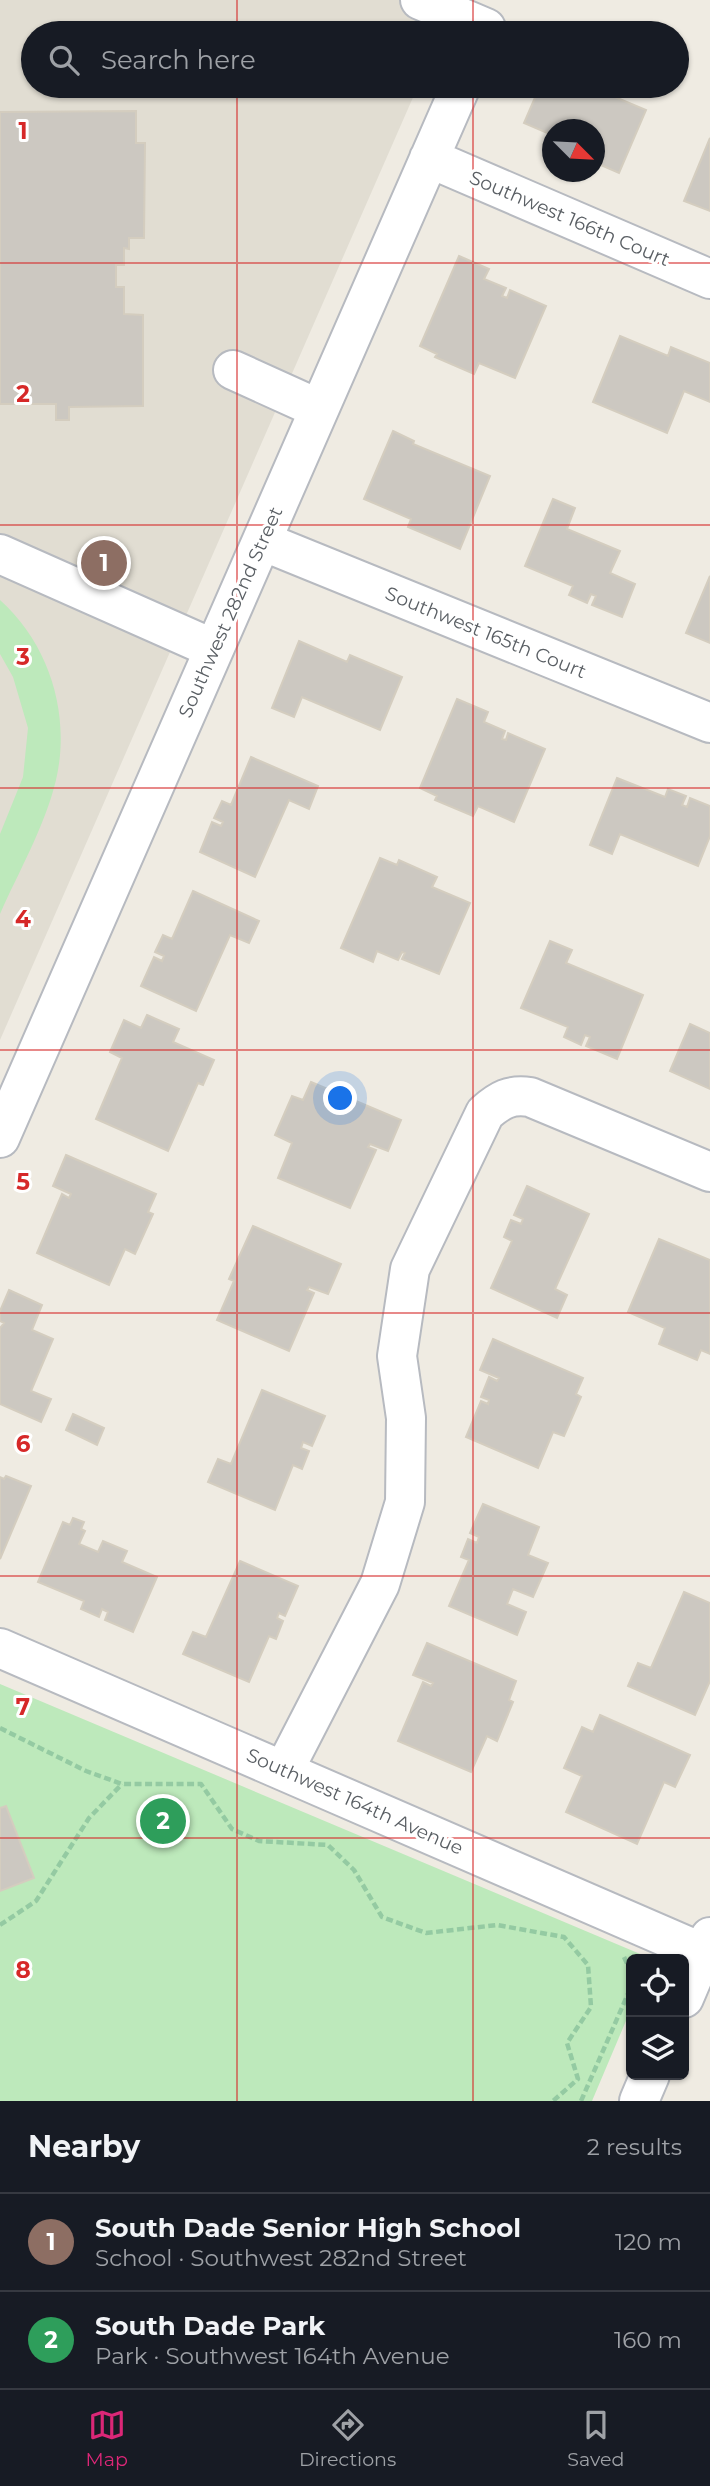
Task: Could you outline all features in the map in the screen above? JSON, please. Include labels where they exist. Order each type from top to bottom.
[{"type":"street","points":[[420,0],[489,20]]},
{"type":"street","name":"Southwest 282nd Street","points":[[0,1138],[456,98]]},
{"type":"street","name":"Southwest 166th Court","points":[[429,158],[710,279]]},
{"type":"street","points":[[233,370],[319,409]]},
{"type":"street","name":"Southwest 165th Court","points":[[262,541],[710,723]]},
{"type":"street","points":[[0,554],[214,649]]},
{"type":"street","points":[[284,1770],[380,1584],[405,1502],[407,1418],[397,1356],[410,1269],[482,1119],[500,1100],[518,1095],[530,1097],[710,1172]]},
{"type":"street","name":"Southwest 164th Avenue","points":[[0,1648],[708,1949]]},
{"type":"street","points":[[689,1988],[708,1949]]},
{"type":"street","points":[[639,2101],[648,2080]]},
{"type":"path","points":[[0,1728],[86,1771],[122,1784],[201,1784],[232,1829],[259,1841],[328,1845],[354,1870],[382,1917],[426,1933],[497,1925],[564,1937],[588,1965],[591,2007],[567,2043],[578,2079],[553,2101]]},
{"type":"path","points":[[0,1925],[36,1901],[89,1818],[122,1784]]},
{"type":"path","points":[[581,2101],[626,1998]]},
{"type":"shaded area","points":[[0,0],[455,0],[446,21],[21,21],[21,98],[413,98],[0,1040]]},
{"type":"green space","points":[[0,600],[32,638],[44,660],[58,706],[61,731],[60,755],[51,797],[0,914],[0,834],[23,777],[28,728],[13,677],[0,654]]},
{"type":"green space","points":[[0,1684],[640,1954],[626,1954],[626,2021],[592,2101],[0,2101]]},
{"type":"building","points":[[535,98],[618,98],[646,110],[619,173],[605,167],[605,119],[542,119],[542,131],[524,123]]},
{"type":"building","points":[[136,111],[136,143],[145,143],[144,238],[129,238],[129,249],[124,248],[124,265],[116,265],[116,287],[124,287],[124,314],[143,315],[143,406],[69,407],[69,420],[56,420],[56,404],[0,404],[0,112]]},
{"type":"building","points":[[710,138],[710,211],[684,201]]},
{"type":"building","points":[[459,256],[489,269],[484,279],[506,288],[502,296],[507,298],[510,290],[546,306],[515,378],[479,363],[474,374],[435,357],[437,354],[420,346]]},
{"type":"building","points":[[620,336],[668,356],[671,347],[710,363],[710,402],[684,391],[667,433],[593,402]]},
{"type":"building","points":[[393,431],[414,441],[413,444],[490,476],[460,549],[408,527],[411,519],[364,499]]},
{"type":"building","points":[[553,499],[575,508],[567,529],[620,551],[610,573],[635,584],[622,617],[592,605],[596,596],[591,594],[587,603],[569,595],[573,586],[525,566]]},
{"type":"building","points":[[710,576],[710,643],[686,633]]},
{"type":"building","points":[[299,641],[347,662],[350,655],[402,677],[380,730],[302,697],[294,717],[272,708]]},
{"type":"building","points":[[457,699],[488,712],[484,722],[505,731],[502,739],[506,740],[508,733],[545,749],[514,822],[478,806],[473,816],[435,800],[437,796],[420,788]]},
{"type":"building","points":[[251,757],[318,786],[309,809],[289,800],[255,877],[200,852],[212,822],[221,826],[223,822],[214,818],[222,801],[231,805]]},
{"type":"building","points":[[617,778],[665,797],[668,789],[686,796],[682,805],[687,807],[690,798],[710,806],[710,836],[698,866],[620,834],[612,854],[590,845]]},
{"type":"building","points":[[380,858],[397,865],[399,860],[437,877],[432,887],[470,903],[439,974],[402,959],[405,953],[402,952],[398,960],[377,951],[373,962],[341,948]]},
{"type":"building","points":[[193,891],[259,921],[249,943],[230,935],[196,1011],[141,986],[154,957],[162,961],[164,956],[155,952],[163,935],[172,939]]},
{"type":"building","points":[[550,941],[572,950],[566,963],[643,995],[617,1059],[586,1046],[590,1037],[585,1035],[581,1045],[564,1037],[568,1027],[521,1008]]},
{"type":"building","points":[[147,1015],[179,1029],[173,1042],[214,1060],[203,1085],[198,1083],[168,1151],[96,1119],[122,1058],[110,1052],[124,1020],[141,1028]]},
{"type":"building","points":[[690,1024],[710,1033],[710,1089],[670,1071]]},
{"type":"building","points":[[311,1082],[401,1120],[388,1151],[370,1144],[368,1147],[376,1150],[350,1208],[278,1178],[292,1143],[275,1135],[292,1096],[303,1100]]},
{"type":"building","points":[[66,1155],[156,1194],[148,1212],[153,1214],[135,1254],[125,1249],[109,1285],[37,1253],[62,1194],[69,1198],[71,1194],[53,1186]]},
{"type":"building","points":[[527,1186],[589,1214],[555,1289],[567,1295],[557,1318],[491,1288],[512,1241],[504,1237],[511,1220],[521,1224],[523,1219],[514,1215]]},
{"type":"building","points":[[253,1226],[341,1264],[328,1294],[309,1287],[307,1290],[314,1293],[289,1351],[217,1320],[234,1281],[229,1279]]},
{"type":"building","points":[[659,1239],[710,1260],[710,1354],[701,1350],[697,1360],[659,1344],[665,1328],[628,1312]]},
{"type":"building","points":[[9,1290],[42,1305],[32,1330],[53,1339],[31,1391],[51,1399],[41,1422],[0,1404],[0,1328],[4,1323],[0,1321],[0,1311]]},
{"type":"building","points":[[493,1339],[583,1378],[576,1394],[581,1397],[564,1436],[553,1432],[538,1468],[466,1437],[481,1401],[488,1404],[489,1400],[481,1397],[489,1377],[497,1381],[499,1378],[480,1370]]},
{"type":"building","points":[[262,1390],[325,1416],[312,1446],[303,1442],[301,1448],[309,1451],[302,1469],[293,1465],[275,1510],[208,1482],[218,1459],[231,1464]]},
{"type":"building","points":[[73,1414],[104,1428],[97,1445],[66,1430]]},
{"type":"building","points":[[6,1476],[31,1486],[0,1559],[0,1477],[4,1479]]},
{"type":"building","points":[[483,1504],[539,1527],[528,1555],[548,1563],[533,1597],[513,1589],[507,1604],[526,1612],[517,1635],[449,1606],[469,1560],[461,1557],[468,1539],[477,1543],[479,1537],[470,1533]]},
{"type":"building","points":[[73,1518],[84,1522],[81,1529],[85,1531],[79,1544],[98,1552],[103,1541],[127,1551],[122,1562],[157,1577],[133,1632],[105,1620],[108,1612],[102,1609],[99,1617],[81,1609],[84,1601],[38,1582],[63,1522],[70,1525]]},
{"type":"building","points":[[240,1561],[298,1586],[285,1616],[279,1613],[277,1618],[283,1621],[276,1639],[269,1636],[249,1682],[183,1654],[193,1632],[206,1637]]},
{"type":"building","points":[[684,1592],[710,1603],[710,1681],[695,1715],[628,1686],[638,1663],[651,1668]]},
{"type":"building","points":[[427,1643],[516,1681],[509,1700],[513,1702],[497,1741],[487,1736],[471,1772],[398,1741],[423,1682],[431,1686],[433,1683],[413,1675]]},
{"type":"building","points":[[600,1715],[690,1755],[675,1787],[664,1782],[637,1844],[566,1812],[582,1776],[564,1768],[582,1727],[593,1732]]},
{"type":"building","points":[[6,1806],[34,1878],[0,1891],[0,1808]]},
{"type":"place","name":"South Dade Senior High School","points":[[104,563]]},
{"type":"place","name":"South Dade Park","points":[[163,1821]]}]
